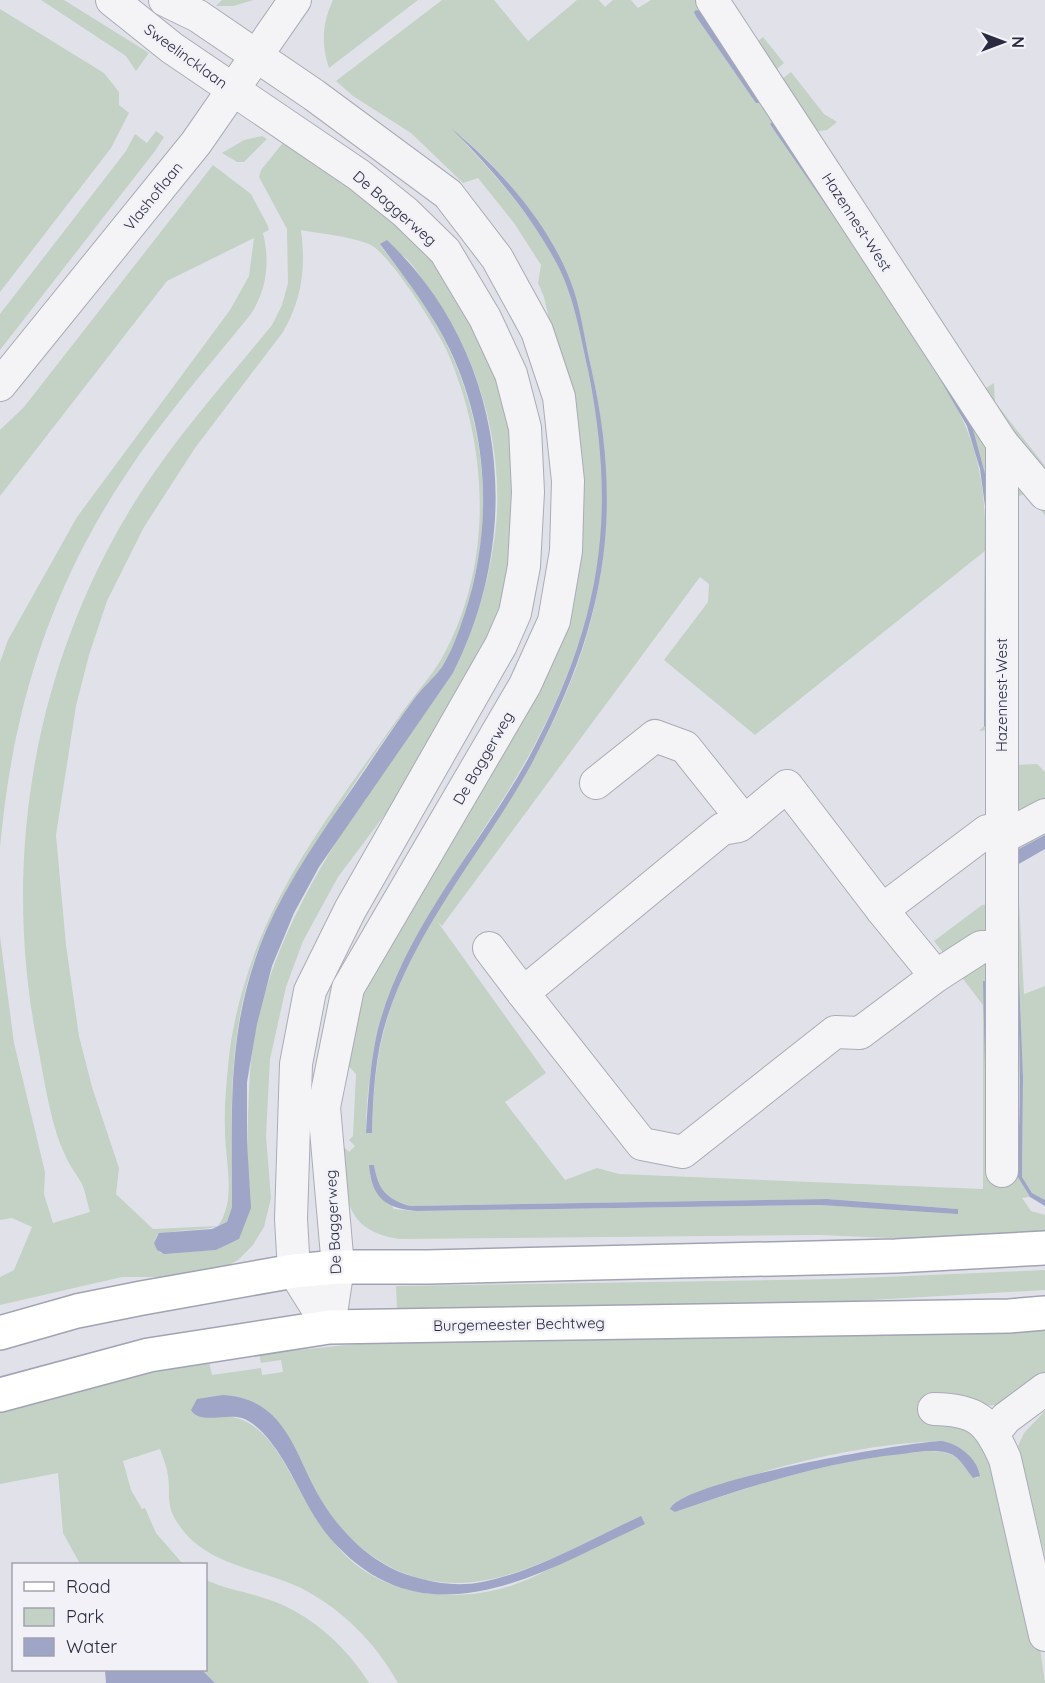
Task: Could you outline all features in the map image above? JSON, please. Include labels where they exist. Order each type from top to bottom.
[{"type":"main road","points":[[0,1333],[77,1311],[294,1271],[338,1267],[428,1268],[896,1256],[1045,1248]]},
{"type":"main road","name":"Burgemeester Bechtweg","points":[[0,1395],[149,1355],[329,1328],[1009,1316],[1045,1312]]},
{"type":"street","name":"Sweelincklaan","points":[[112,0],[172,48],[233,90]]},
{"type":"street","points":[[165,0],[198,16],[256,56]]},
{"type":"street","name":"Vlashoflaan","points":[[0,385],[196,143],[295,0]]},
{"type":"street","name":"Hazennest-West","points":[[712,0],[1002,443],[1045,494]]},
{"type":"street","name":"De Baggerweg","points":[[256,56],[328,105],[448,194],[497,258],[537,331],[559,397],[568,481],[566,551],[554,621],[525,685],[348,988],[324,1107],[338,1267],[329,1328]]},
{"type":"street","name":"De Baggerweg","points":[[233,90],[360,175],[405,212],[445,251],[485,318],[511,374],[525,428],[528,492],[524,566],[515,613],[501,645],[350,910],[310,991],[296,1064],[291,1219],[294,1271],[329,1328]]},
{"type":"street","name":"Hazennest-West","points":[[1002,443],[1000,834],[1002,1171]]},
{"type":"street","points":[[596,783],[656,736],[685,747],[744,821]]},
{"type":"street","points":[[523,993],[722,829],[739,826],[787,786],[936,976]]},
{"type":"street","points":[[882,910],[987,831],[1000,834],[1045,815]]},
{"type":"street","points":[[489,948],[642,1144],[683,1152],[835,1032],[860,1033],[936,976],[981,947],[1000,947]]},
{"type":"street","points":[[994,1433],[1006,1418],[1045,1389]]},
{"type":"street","points":[[934,1409],[968,1412],[994,1433],[1005,1459],[1045,1635]]},
{"type":"green space","points":[[41,0],[64,0],[149,53],[136,71],[126,56]]},
{"type":"green space","points":[[222,0],[254,0],[233,6],[216,6]]},
{"type":"green space","points":[[333,0],[418,0],[329,68],[324,34]]},
{"type":"green space","points":[[442,0],[494,0],[528,41],[577,0],[599,0],[605,7],[613,0],[631,0],[638,8],[651,0],[704,0],[979,423],[990,460],[990,505],[971,422],[931,362],[958,410],[975,452],[983,495],[986,550],[755,735],[664,660],[708,602],[709,584],[700,577],[442,926],[437,921],[546,1073],[505,1102],[565,1180],[597,1168],[619,1174],[983,1189],[983,1005],[934,941],[982,905],[988,904],[1007,854],[1045,826],[1045,835],[1017,850],[1017,865],[1024,994],[1045,986],[1045,1200],[1032,1193],[1022,1177],[1023,1077],[1016,982],[1020,1067],[1017,1156],[1023,1185],[1030,1197],[1022,1198],[1031,1211],[1045,1215],[1045,1237],[980,1242],[821,1235],[399,1239],[366,1227],[350,1207],[343,1146],[349,1152],[355,1146],[349,1140],[353,1136],[356,1074],[344,1061],[361,993],[555,641],[567,399],[544,297],[538,283],[541,265],[514,223],[478,178],[463,183],[411,133],[353,96],[336,81]],"holes":[[[700,11],[753,85],[734,71],[697,18]],[[458,134],[479,152],[516,192],[548,238],[572,288],[581,320],[600,417],[605,469],[606,520],[601,570],[592,618],[576,667],[556,716],[530,765],[432,919],[400,985],[387,1019],[380,1047],[374,1090],[372,1133],[366,1133],[369,1084],[378,1038],[391,996],[408,956],[429,917],[524,765],[543,730],[574,656],[586,618],[601,540],[604,500],[603,467],[588,370],[576,316],[564,277],[551,252],[507,190]],[[374,1165],[378,1181],[385,1192],[395,1200],[410,1206],[827,1199],[958,1209],[958,1213],[820,1205],[416,1211],[394,1209],[370,1175]]]},
{"type":"green space","points":[[0,9],[104,73],[119,92],[119,105],[129,113],[111,148],[0,292]]},
{"type":"green space","points":[[763,37],[784,63],[776,70],[753,45]]},
{"type":"green space","points":[[791,72],[824,114],[837,122],[827,130],[813,132],[778,82]]},
{"type":"green space","points":[[156,131],[164,137],[155,151],[0,350],[0,314],[126,151],[135,134],[147,143]]},
{"type":"green space","points":[[262,136],[267,139],[244,162],[237,162],[222,153],[244,140]]},
{"type":"green space","points":[[286,139],[299,146],[428,250],[491,358],[511,426],[518,523],[500,619],[426,760],[338,877],[303,941],[286,987],[270,1059],[266,1136],[271,1198],[264,1227],[253,1245],[238,1260],[219,1270],[184,1277],[122,1277],[0,1305],[0,1277],[14,1270],[32,1227],[12,1218],[0,1220],[0,936],[14,1043],[45,1172],[44,1194],[53,1223],[90,1212],[83,1187],[65,1155],[51,1114],[37,1042],[27,970],[23,898],[26,826],[36,755],[53,685],[77,617],[106,552],[143,489],[173,446],[272,325],[282,305],[288,283],[287,229],[259,177],[261,170]],"holes":[[[301,230],[352,239],[369,244],[378,250],[412,292],[442,340],[461,388],[471,426],[478,466],[480,505],[478,545],[471,584],[459,622],[442,658],[360,771],[301,859],[283,890],[254,955],[237,1010],[229,1053],[225,1115],[229,1192],[224,1215],[218,1226],[153,1229],[116,1194],[119,1168],[92,1087],[79,1036],[66,945],[56,835],[76,706],[89,655],[107,601],[144,527],[195,448],[283,332],[295,307],[301,283],[303,270]],[[380,245],[408,260],[441,306],[457,333],[480,390],[489,420],[497,482],[497,512],[488,574],[470,635],[453,673],[338,839],[290,927],[271,973],[257,1022],[252,1053],[239,1239],[216,1250],[160,1253],[154,1243],[157,1236],[210,1228],[227,1223],[232,1207],[232,1101],[237,1033],[243,999],[266,931],[311,852],[368,763],[398,720],[447,658],[460,629],[472,588],[483,516],[478,444],[471,409],[445,341],[422,301]]]},
{"type":"green space","points":[[213,165],[251,194],[268,226],[269,230],[263,233],[266,275],[261,295],[251,314],[139,455],[98,519],[75,563],[38,654],[25,701],[14,749],[0,848],[0,662],[8,640],[77,517],[230,310],[249,276],[254,238],[167,281],[0,496],[0,430],[24,407]]},
{"type":"green space","points":[[994,383],[995,402],[1045,466],[1045,483],[980,392]]},
{"type":"green space","points":[[1008,469],[1045,505],[1045,515],[1026,493],[1017,497],[1013,765],[1037,764],[1045,772],[1045,807],[1013,824]]},
{"type":"green space","points":[[989,540],[988,730],[979,731],[984,726],[986,728]]},
{"type":"green space","points":[[1045,1270],[1045,1290],[837,1302],[397,1309],[396,1286],[836,1279]]},
{"type":"green space","points":[[1045,1323],[1045,1378],[1000,1404],[985,1405],[964,1397],[940,1395],[990,1451],[1040,1648],[1045,1683],[398,1683],[379,1654],[357,1628],[331,1606],[301,1588],[213,1555],[184,1532],[171,1510],[169,1481],[160,1449],[123,1461],[131,1490],[142,1509],[145,1508],[156,1533],[182,1563],[79,1563],[63,1533],[58,1473],[0,1484],[0,1408],[103,1382],[209,1362],[212,1375],[261,1368],[262,1375],[283,1372],[281,1360],[261,1363],[259,1354],[395,1340]],"holes":[[[263,1408],[284,1430],[320,1498],[344,1532],[377,1559],[410,1576],[444,1583],[477,1581],[511,1574],[544,1562],[641,1516],[536,1576],[500,1589],[456,1595],[412,1591],[371,1575],[337,1546],[310,1507],[278,1452],[257,1429],[245,1421],[230,1417],[213,1417]],[[942,1441],[978,1478],[972,1477],[960,1460],[945,1452],[905,1453],[817,1469],[759,1484],[675,1512],[678,1501],[775,1469],[841,1453],[909,1443]]]},
{"type":"green space","points":[[1045,1411],[1045,1556],[1018,1446],[1024,1433]]},
{"type":"green space","points":[[207,1580],[267,1599],[298,1613],[326,1632],[360,1669],[369,1683],[215,1683],[203,1671],[207,1671]]},
{"type":"water","points":[[700,11],[753,85],[760,103],[756,103],[697,18],[694,12]]},
{"type":"water","points":[[776,122],[861,256],[770,124]]},
{"type":"water","points":[[452,129],[489,163],[524,202],[553,245],[574,291],[601,422],[606,473],[606,523],[601,571],[591,618],[576,665],[557,713],[532,763],[514,795],[434,918],[400,983],[387,1018],[380,1046],[375,1075],[372,1133],[366,1133],[373,1055],[378,1029],[390,992],[424,922],[528,759],[552,710],[572,663],[587,616],[596,570],[601,523],[601,475],[597,424],[588,370],[568,289],[557,264],[522,209],[496,176]]},
{"type":"water","points":[[387,240],[427,285],[458,335],[479,388],[492,444],[496,502],[490,560],[476,617],[453,673],[319,867],[294,913],[272,966],[257,1024],[247,1082],[247,1142],[251,1208],[239,1239],[216,1250],[164,1254],[157,1250],[154,1243],[159,1233],[212,1229],[227,1222],[232,1207],[232,1101],[238,1033],[253,966],[266,931],[285,893],[318,838],[406,710],[442,667],[458,634],[474,580],[483,514],[483,480],[473,414],[463,382],[443,336],[418,296],[380,244]]},
{"type":"water","points":[[913,332],[971,422],[988,485],[989,726],[986,728],[984,726],[985,506],[980,469],[967,426]]},
{"type":"water","points":[[1045,835],[1045,849],[1017,865],[1017,850]]},
{"type":"water","points":[[1017,932],[1023,1077],[1022,1177],[1032,1193],[1045,1200],[1045,1206],[1030,1197],[1018,1177],[1020,1081]]},
{"type":"water","points":[[983,981],[988,982],[987,1154]]},
{"type":"water","points":[[369,1165],[374,1165],[378,1181],[389,1196],[410,1206],[827,1199],[958,1209],[958,1214],[820,1205],[416,1211],[396,1207],[382,1199],[373,1186]]},
{"type":"water","points":[[223,1395],[244,1399],[261,1406],[275,1417],[294,1447],[320,1498],[337,1523],[370,1555],[383,1564],[411,1576],[446,1584],[482,1582],[503,1577],[563,1554],[641,1516],[645,1524],[525,1579],[484,1590],[444,1595],[405,1589],[367,1571],[330,1538],[313,1515],[286,1465],[258,1428],[242,1418],[207,1418],[191,1410],[197,1399]]},
{"type":"water","points":[[942,1441],[955,1445],[966,1453],[975,1463],[980,1476],[973,1478],[960,1460],[948,1453],[919,1452],[815,1469],[675,1512],[670,1509],[684,1498],[752,1475],[886,1448]]},
{"type":"water","points":[[105,1671],[203,1671],[215,1683],[106,1683]]}]
